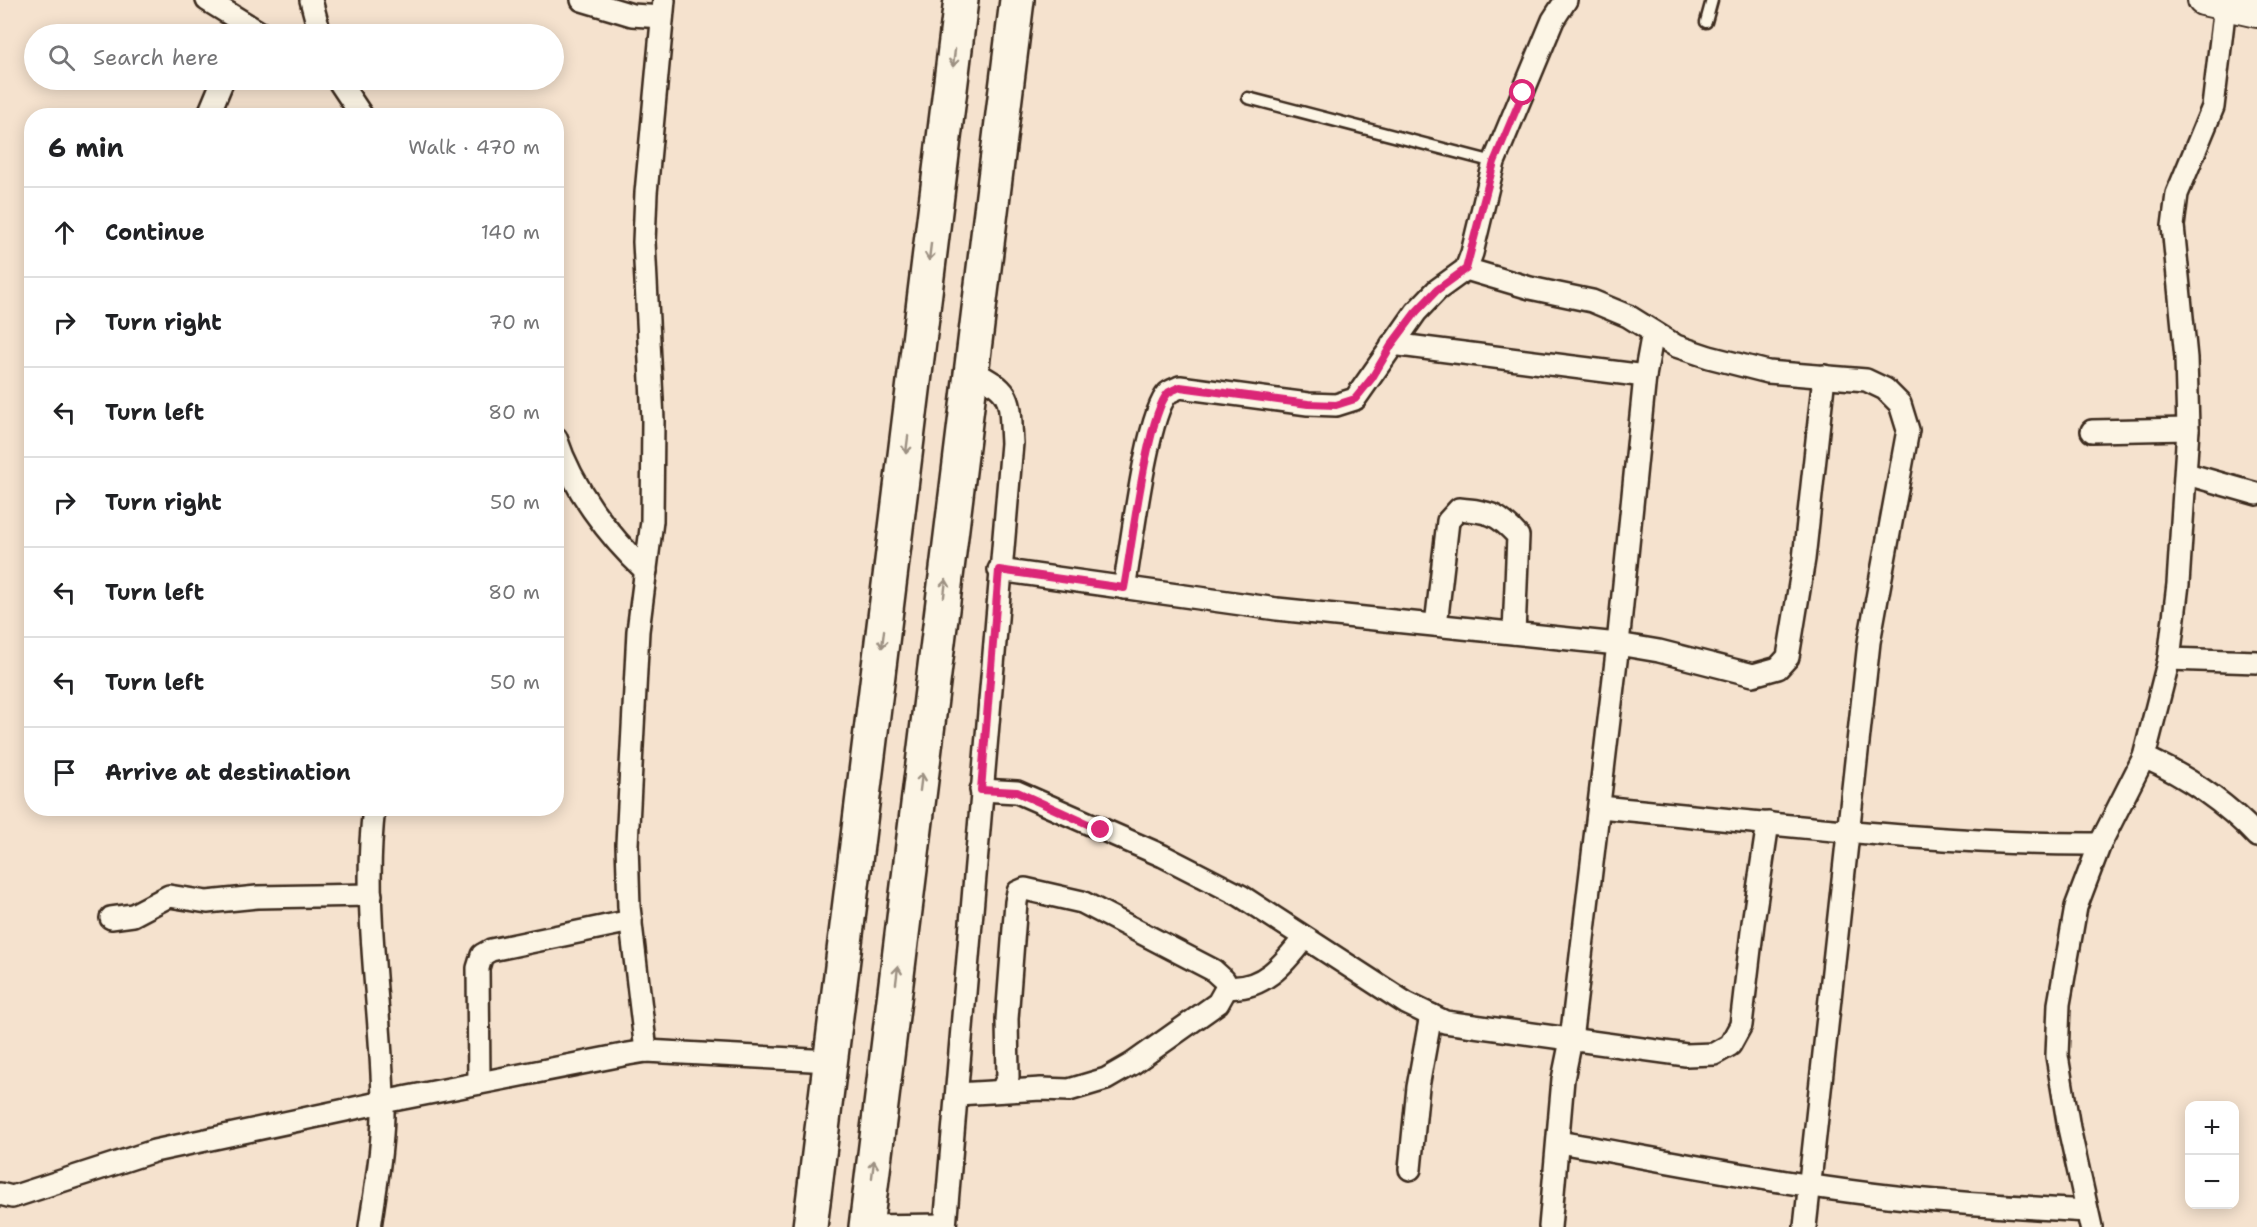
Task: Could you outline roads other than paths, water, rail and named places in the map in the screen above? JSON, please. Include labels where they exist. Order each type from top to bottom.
[{"type":"highway","points":[[810,1227],[961,0]]},
{"type":"highway","points":[[866,1226],[1017,0]]},
{"type":"street","points":[[207,0],[239,24]]},
{"type":"street","points":[[311,0],[317,24]]},
{"type":"street","points":[[582,0],[632,15],[663,9],[646,194],[644,242],[653,440],[652,522],[638,631],[627,844],[631,921],[646,1052]]},
{"type":"street","points":[[1124,588],[1133,524],[1153,432],[1167,394],[1180,387],[1299,403],[1336,405],[1355,399],[1372,378],[1392,344],[1437,290],[1466,269],[1494,162],[1553,20],[1566,0]]},
{"type":"street","points":[[1558,1142],[1598,1151],[1809,1185],[2089,1219],[2057,1056],[2059,1004],[2074,918],[2100,844],[2144,756],[2169,659],[2178,584],[2187,474],[2188,429],[2186,358],[2173,226],[2177,194],[2213,107],[2214,2],[2257,12]]},
{"type":"street","points":[[211,108],[219,90]]},
{"type":"street","points":[[345,90],[357,108]]},
{"type":"street","points":[[1466,269],[1530,288],[1592,301],[1628,316],[1676,346],[1709,357],[1768,372],[1866,380],[1885,389],[1900,404],[1908,430],[1869,642],[1850,830],[1834,943],[1804,1227]]},
{"type":"street","points":[[1550,1227],[1563,1079],[1571,1040],[1618,644],[1645,376],[1653,332]]},
{"type":"street","points":[[1392,344],[1645,376]]},
{"type":"street","points":[[866,1226],[945,1226],[999,570],[1012,444],[1009,401],[998,384],[972,371]]},
{"type":"street","points":[[999,570],[1277,609],[1618,644],[1676,654],[1753,675],[1778,668],[1788,657],[1804,559],[1824,376]]},
{"type":"street","points":[[2092,431],[2188,429]]},
{"type":"street","points":[[564,473],[629,556],[646,571]]},
{"type":"street","points":[[2187,474],[2257,494]]},
{"type":"street","points":[[1436,626],[1448,521],[1459,509],[1481,511],[1502,518],[1518,536],[1514,633]]},
{"type":"street","points":[[2169,659],[2257,662]]},
{"type":"street","points":[[2144,756],[2179,773],[2237,815],[2257,836]]},
{"type":"street","points":[[981,790],[1017,792],[1163,856],[1241,896],[1406,1003],[1445,1022],[1686,1055],[1714,1054],[1730,1045],[1741,1025],[1768,823]]},
{"type":"street","points":[[1599,807],[1933,840],[2000,844],[2100,844]]},
{"type":"street","points":[[370,1227],[381,1151],[383,1102],[371,895],[371,835],[374,816]]},
{"type":"street","points":[[1002,1090],[1008,1077],[1007,1019],[1018,892],[1025,889],[1082,902],[1213,970],[1224,980],[1227,987]]},
{"type":"street","points":[[111,918],[133,915],[170,896],[207,902],[268,897],[371,895]]},
{"type":"street","points":[[479,1083],[478,968],[482,955],[491,950],[631,921]]},
{"type":"street","points":[[1227,987],[1240,989],[1253,986],[1287,959],[1304,938]]},
{"type":"street","points":[[957,1094],[1002,1090],[1069,1090],[1106,1079],[1218,1003],[1227,987]]},
{"type":"street","points":[[1410,1169],[1418,1087],[1431,1015]]},
{"type":"street","points":[[0,1194],[12,1197],[154,1151],[383,1102],[646,1052],[830,1061]]},
{"type":"lane","points":[[1706,22],[1712,0]]},
{"type":"lane","points":[[1248,98],[1494,162]]}]
